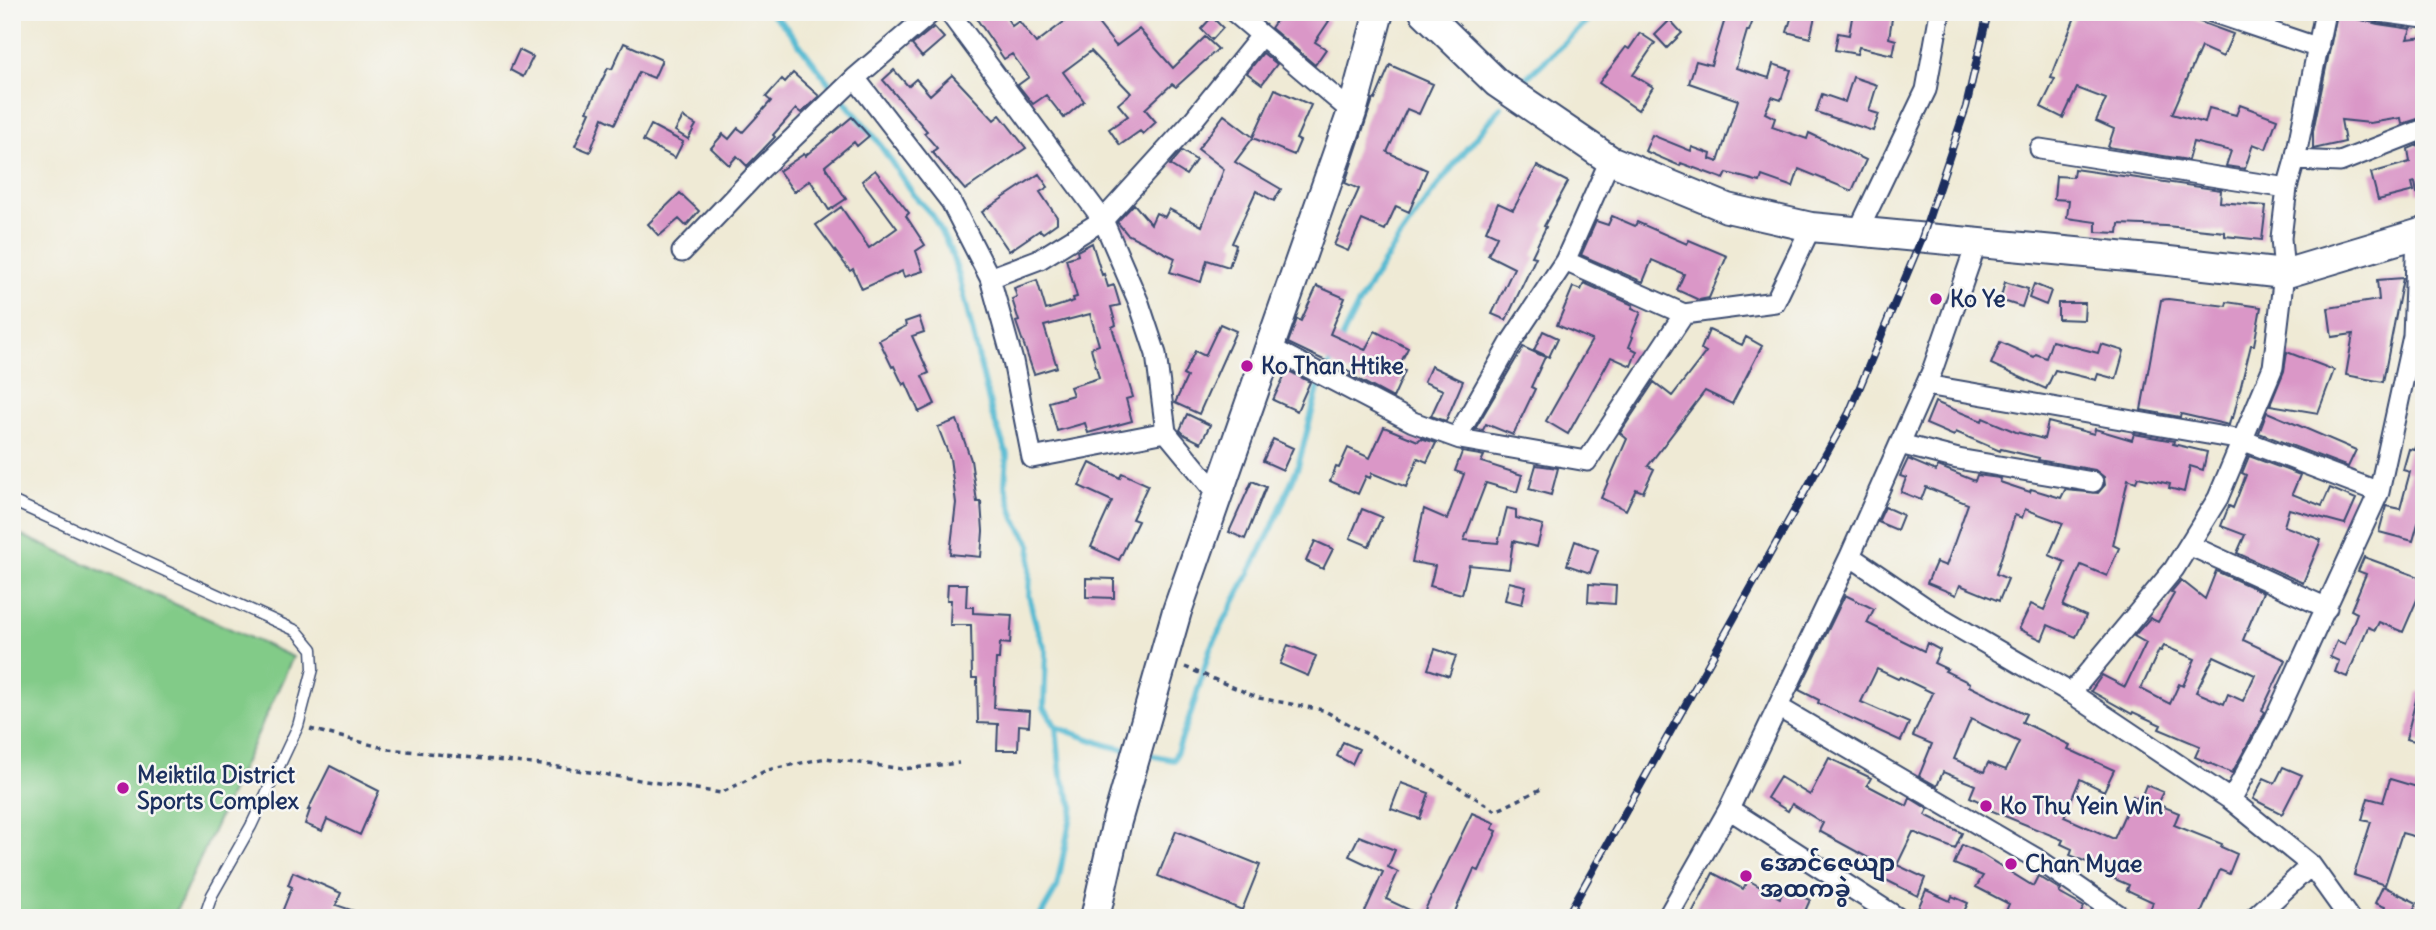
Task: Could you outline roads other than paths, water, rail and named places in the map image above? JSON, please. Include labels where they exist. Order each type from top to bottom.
[{"type":"street","points":[[682,252],[761,169],[855,78],[932,12]]},
{"type":"street","points":[[949,12],[1103,220],[1139,303],[1156,354],[1166,432],[1218,495]]},
{"type":"street","points":[[1234,12],[1352,112]]},
{"type":"street","points":[[1095,918],[1117,821],[1177,611],[1352,112],[1379,12]]},
{"type":"street","points":[[1424,12],[1497,83],[1610,160],[1727,208],[1811,227],[2284,274],[2420,234],[2413,337],[2416,352],[2379,492],[2273,723],[2231,800]]},
{"type":"street","points":[[1853,230],[1861,225],[1926,90],[1940,12]]},
{"type":"street","points":[[2212,12],[2319,48]]},
{"type":"street","points":[[2071,693],[2174,569],[2189,545],[2218,498],[2273,367],[2284,274],[2281,238],[2287,188],[2325,12]]},
{"type":"street","points":[[2380,12],[2424,18]]},
{"type":"street","points":[[990,278],[1040,259],[1103,220],[1190,124],[1261,36]]},
{"type":"street","points":[[855,78],[951,202],[990,278],[1013,360],[1032,458],[1166,432]]},
{"type":"street","points":[[2295,160],[2340,162],[2424,129]]},
{"type":"street","points":[[2040,149],[2287,188]]},
{"type":"street","points":[[1457,438],[1511,342],[1565,261],[1610,160]]},
{"type":"street","points":[[1565,261],[1684,314],[1775,302],[1811,227]]},
{"type":"street","points":[[1667,918],[1728,809],[1850,556],[1926,385],[1977,242]]},
{"type":"street","points":[[1269,347],[1413,422],[1457,438],[1587,461],[1684,314]]},
{"type":"street","points":[[1926,385],[2242,440],[2379,492]]},
{"type":"street","points":[[1900,443],[1958,459],[2093,482]]},
{"type":"street","points":[[2189,545],[2327,608]]},
{"type":"street","points":[[1850,556],[1935,614],[2071,693],[2231,800],[2311,865],[2349,918]]},
{"type":"street","points":[[1778,707],[2039,859],[2123,918]]},
{"type":"street","points":[[1728,809],[1873,910],[1898,918]]},
{"type":"street","points":[[2254,918],[2311,865]]},
{"type":"lane","points":[[12,501],[297,631],[312,649],[313,669],[298,726],[251,826],[212,895],[204,918]]},
{"type":"waterway","points":[[770,12],[786,27],[832,87]]},
{"type":"waterway","points":[[1524,80],[1597,12]]},
{"type":"waterway","points":[[841,97],[877,140],[913,194],[933,216],[950,249],[992,414],[1007,454],[1005,485],[1015,519],[1031,545],[1029,596],[1046,652],[1044,707],[1056,727],[1061,775],[1073,806],[1057,887],[1039,918]]},
{"type":"waterway","points":[[1339,344],[1371,282],[1412,220],[1501,107]]},
{"type":"waterway","points":[[1145,754],[1174,760],[1210,649],[1272,528],[1298,466],[1318,389],[1333,357]]},
{"type":"waterway","points":[[1056,727],[1131,751]]},
{"type":"railway","points":[[1566,918],[1849,413],[1922,238],[1966,107],[1988,12]]},
{"type":"place","name":"Ko Ye","points":[[1936,299]]},
{"type":"place","name":"Ko Than Htike","points":[[1247,366]]},
{"type":"place","name":"Meiktila District Sports Complex","points":[[123,788]]},
{"type":"place","name":"Ko Thu Yein Win","points":[[1986,806]]},
{"type":"place","name":"Chan Myae","points":[[2011,864]]},
{"type":"place","name":"အောင်ဇေယျာ အထကခွဲ","points":[[1746,876]]}]
